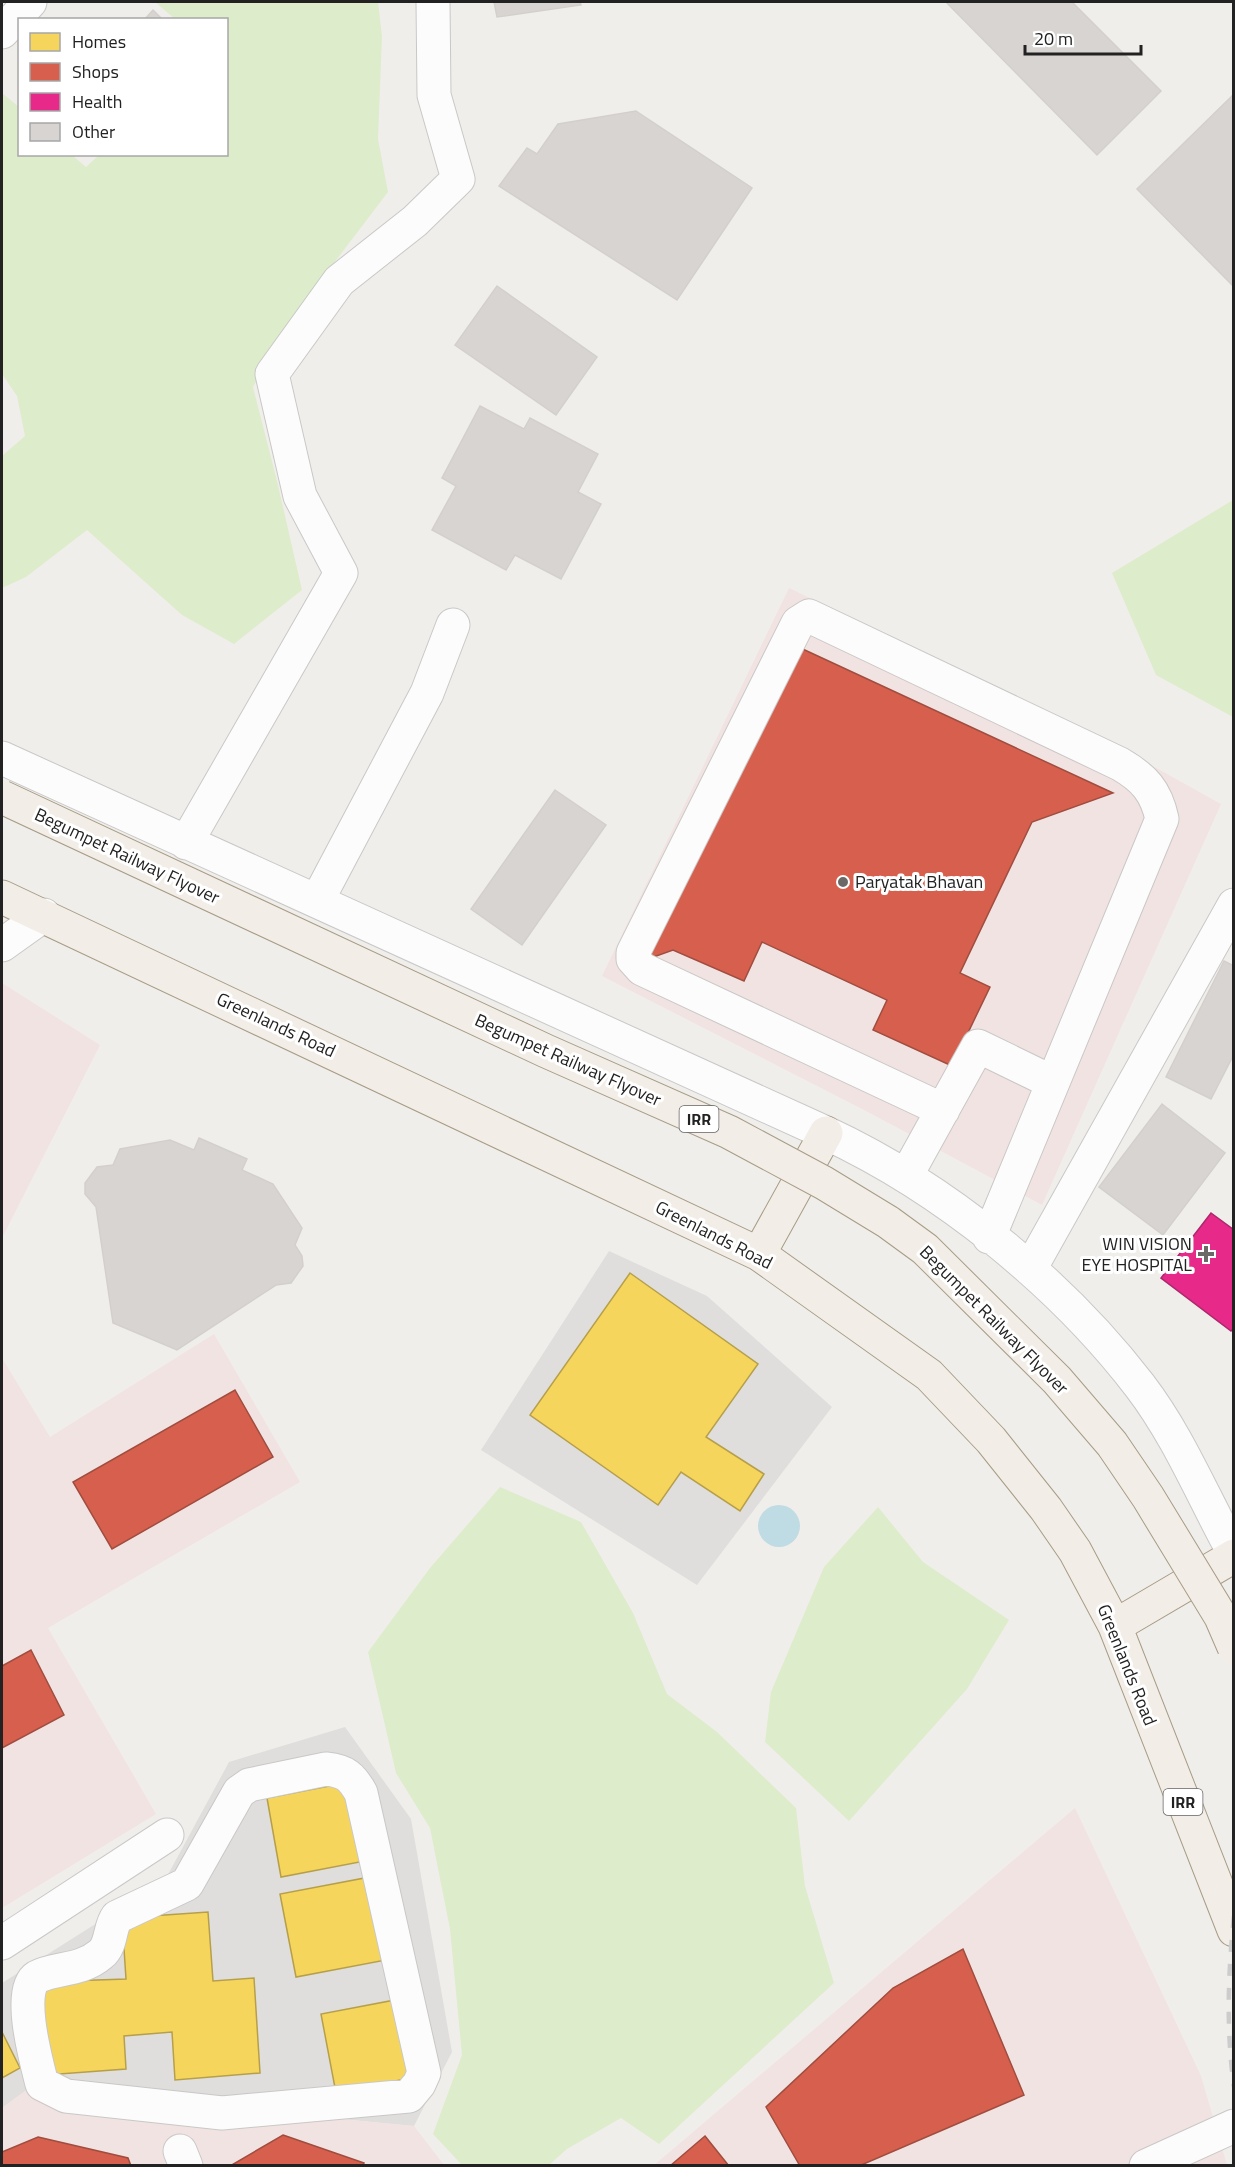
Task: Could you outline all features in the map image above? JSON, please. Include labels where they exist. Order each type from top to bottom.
[{"type":"main road","name":"Begumpet Railway Flyover","points":[[2,797],[546,1051],[729,1132],[814,1177],[888,1222],[925,1249],[1057,1380],[1112,1444],[1148,1497],[1215,1607],[1233,1647]]},
{"type":"main road","name":"Greenlands Road","points":[[2,897],[759,1254],[929,1375],[991,1440],[1046,1509],[1075,1551],[1115,1626],[1233,1929]]},
{"type":"main road","points":[[759,1254],[826,1133]]},
{"type":"main road","points":[[1115,1626],[1233,1554]]},
{"type":"street","points":[[2,32],[30,2]]},
{"type":"street","points":[[186,843],[341,573],[300,496],[272,374],[339,281],[415,221],[458,179],[434,95],[434,2]]},
{"type":"street","points":[[943,1110],[642,969],[633,959],[633,952],[798,623],[808,616],[1120,764],[1140,776],[1158,798],[1162,819],[989,1237]]},
{"type":"street","points":[[317,901],[428,693],[453,625]]},
{"type":"street","name":"IRR","points":[[2,758],[826,1133],[906,1176],[989,1237],[1063,1298],[1141,1387],[1206,1495],[1233,1554]]},
{"type":"street","points":[[1030,1269],[1233,905]]},
{"type":"street","points":[[2,945],[44,915]]},
{"type":"street","points":[[906,1176],[978,1046],[1052,1082]]},
{"type":"street","points":[[326,1769],[341,1770],[353,1778],[361,1793],[424,2073],[419,2084],[409,2096],[222,2113],[66,2096],[42,2084],[28,2027],[31,1984],[38,1977],[83,1965],[102,1953],[108,1945],[111,1926],[117,1917],[188,1884],[239,1792],[249,1785],[326,1769]]},
{"type":"street","points":[[2,1943],[164,1838],[188,1884]]},
{"type":"street","points":[[1146,2166],[1233,2126]]},
{"type":"shaded area","points":[[789,588],[1115,745],[1221,804],[1042,1205],[868,1112],[602,976]]},
{"type":"shaded area","points":[[2,983],[100,1045],[2,1238]]},
{"type":"shaded area","points":[[609,1251],[707,1296],[832,1407],[697,1585],[481,1450]]},
{"type":"shaded area","points":[[214,1334],[300,1482],[48,1628],[156,1814],[2,1908],[2,1358],[50,1437]]},
{"type":"shaded area","points":[[345,1727],[411,1819],[452,2052],[414,2126],[28,2089],[2,2108],[2,1983],[165,1880],[229,1762]]},
{"type":"shaded area","points":[[1075,1808],[1201,2076],[1227,2165],[653,2166]]},
{"type":"shaded area","points":[[28,2089],[414,2126],[444,2165],[2,2165],[2,2108]]},
{"type":"green space","points":[[155,2],[378,2],[382,36],[378,139],[388,192],[286,326],[253,387],[302,590],[234,644],[182,615],[87,530],[26,577],[2,588],[2,456],[25,436],[17,396],[2,374],[2,93],[18,106],[18,156],[73,156],[86,167],[98,156],[228,156],[228,18],[174,18]]},
{"type":"green space","points":[[1233,500],[1233,717],[1156,675],[1112,573]]},
{"type":"green space","points":[[500,1487],[581,1522],[633,1613],[667,1694],[717,1732],[796,1808],[805,1886],[834,1983],[659,2144],[621,2118],[567,2149],[549,2165],[462,2165],[433,2134],[462,2055],[450,1929],[430,1828],[396,1773],[368,1652],[430,1568]]},
{"type":"green space","points":[[878,1507],[923,1562],[1009,1620],[967,1689],[849,1821],[765,1742],[771,1692],[824,1567]]},
{"type":"water","points":[[779,1505],[787,1506],[794,1511],[799,1518],[799,1534],[794,1541],[787,1546],[779,1547],[771,1546],[764,1541],[759,1534],[758,1526],[759,1518],[764,1511],[771,1506]]},
{"type":"building: Homes","points":[[630,1273],[758,1364],[706,1437],[764,1474],[740,1511],[681,1472],[658,1505],[530,1415]]},
{"type":"building: Homes","points":[[350,1782],[365,1861],[281,1877],[267,1798]]},
{"type":"building: Homes","points":[[370,1877],[386,1960],[296,1977],[280,1894]]},
{"type":"building: Homes","points":[[208,1912],[213,1981],[254,1978],[260,2073],[175,2080],[172,2032],[124,2036],[126,2069],[46,2075],[39,1982],[126,1979],[122,1918]]},
{"type":"building: Homes","points":[[395,2000],[410,2078],[336,2093],[321,2014]]},
{"type":"building: Homes","points":[[2,2032],[20,2068],[2,2078]]},
{"type":"building: Shops","name":"Paryatak Bhavan","points":[[794,645],[1113,793],[1032,822],[960,973],[990,987],[952,1066],[873,1030],[887,1000],[762,942],[744,981],[673,950],[648,959]]},
{"type":"building: Shops","points":[[235,1390],[273,1457],[112,1549],[73,1482]]},
{"type":"building: Shops","points":[[31,1650],[64,1715],[2,1748],[2,1666]]},
{"type":"building: Shops","points":[[963,1949],[1024,2095],[859,2166],[800,2166],[766,2107],[893,1988]]},
{"type":"building: Shops","points":[[283,2135],[364,2163],[363,2166],[230,2166]]},
{"type":"building: Shops","points":[[705,2136],[729,2166],[670,2166]]},
{"type":"building: Shops","points":[[38,2137],[128,2158],[131,2166],[2,2166],[2,2152]]},
{"type":"building: Health","name":"WIN VISION EYE HOSPITAL","points":[[1211,1213],[1234,1230],[1234,1328],[1231,1331],[1161,1278]]},
{"type":"building: Other","points":[[494,2],[580,2],[581,5],[497,17]]},
{"type":"building: Other","points":[[946,2],[1072,2],[1161,91],[1097,155]]},
{"type":"building: Other","points":[[153,10],[161,18],[146,18]]},
{"type":"building: Other","points":[[1234,94],[1234,287],[1137,189]]},
{"type":"building: Other","points":[[636,111],[752,188],[677,300],[499,186],[527,148],[537,154],[558,124]]},
{"type":"building: Other","points":[[497,286],[597,357],[556,415],[455,345]]},
{"type":"building: Other","points":[[480,406],[524,429],[530,418],[598,454],[578,492],[601,504],[561,579],[515,555],[506,570],[432,530],[456,486],[442,478]]},
{"type":"building: Other","points":[[555,790],[606,825],[522,945],[471,909]]},
{"type":"building: Other","points":[[1224,961],[1234,966],[1234,1054],[1211,1099],[1166,1077]]},
{"type":"building: Other","points":[[1162,1104],[1225,1153],[1163,1235],[1099,1187]]},
{"type":"building: Other","points":[[199,1138],[247,1159],[242,1170],[273,1184],[302,1228],[295,1245],[302,1256],[303,1266],[291,1283],[276,1285],[177,1350],[113,1323],[96,1207],[85,1194],[85,1183],[97,1167],[113,1165],[120,1149],[170,1140],[194,1150]]},
{"type":"railway","points":[[1234,1916],[1229,2002],[1234,2087]]},
{"type":"place","name":"Paryatak Bhavan","points":[[843,882]]},
{"type":"place","name":"WIN VISION EYE HOSPITAL","points":[[1206,1254]]}]
